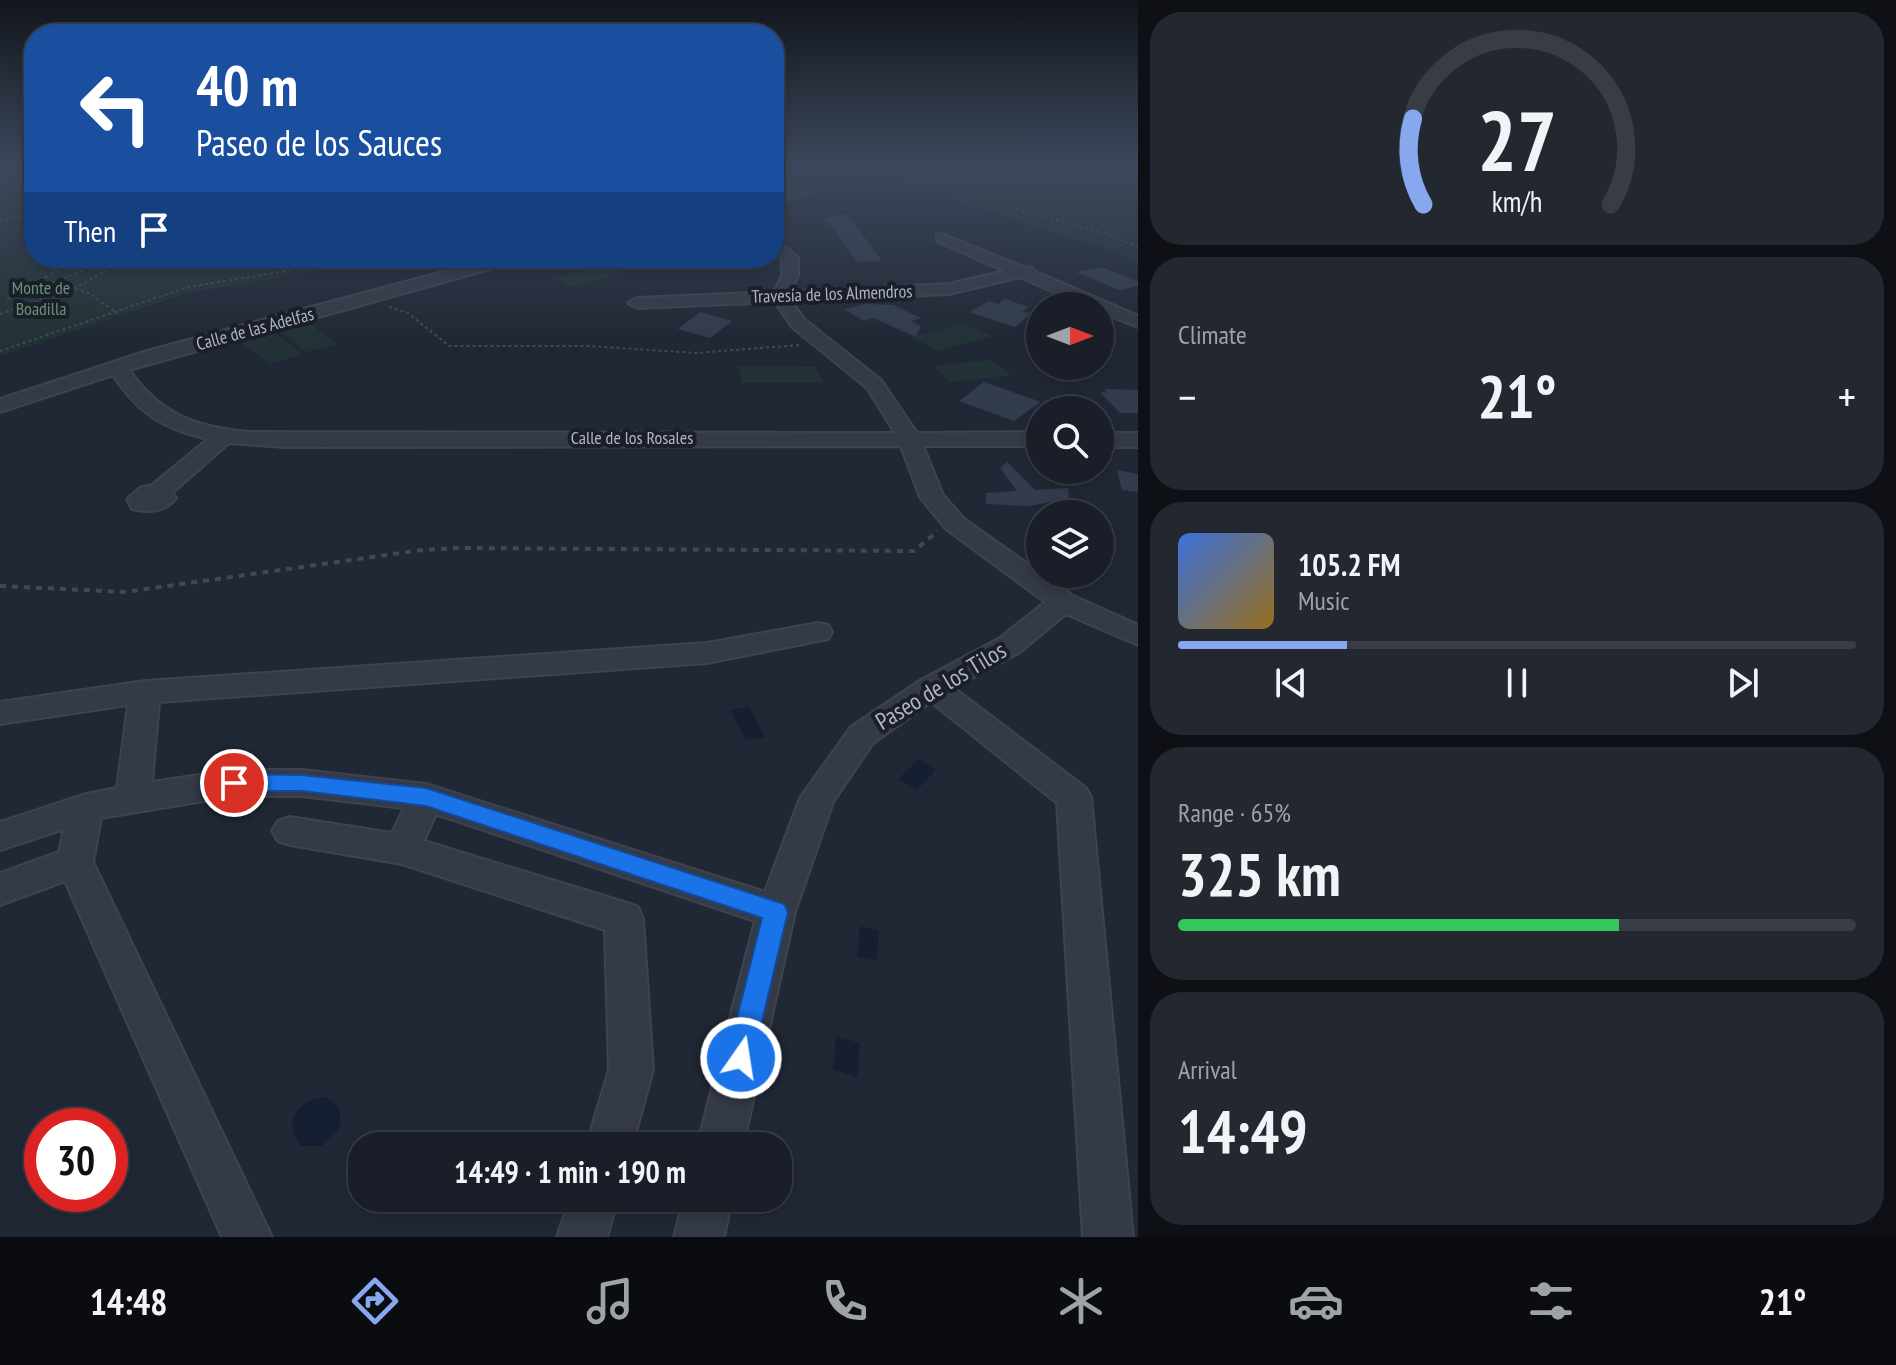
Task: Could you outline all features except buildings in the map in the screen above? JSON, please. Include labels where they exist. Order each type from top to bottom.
[{"type":"street","points":[[942,238],[1026,271],[1138,322]]},
{"type":"street","points":[[784,252],[790,257],[790,276],[780,297],[798,323],[874,384],[909,437],[932,497],[952,520],[1063,602],[1138,636]]},
{"type":"street","name":"Calle de las Adelfas","points":[[0,406],[154,355],[477,268]]},
{"type":"street","name":"Travesía de los Almendros","points":[[637,303],[949,289],[1026,271]]},
{"type":"street","name":"Calle de los Rosales","points":[[119,369],[145,404],[187,428],[223,437],[285,440],[1026,439]]},
{"type":"street","points":[[159,492],[223,437]]},
{"type":"street","points":[[1114,440],[1138,440]]},
{"type":"street","name":"Paseo de los Tilos","points":[[723,1132],[776,912],[817,798],[862,735],[932,687],[1010,645],[1063,602]]},
{"type":"street","points":[[0,713],[145,692],[707,653],[818,632]]},
{"type":"street","points":[[932,687],[1074,797],[1108,1237]]},
{"type":"street","points":[[133,798],[145,692]]},
{"type":"street","points":[[0,836],[86,808],[133,798],[234,783],[302,783],[426,797],[776,912]]},
{"type":"street","points":[[402,849],[426,797]]},
{"type":"street","points":[[86,808],[75,862],[247,1237]]},
{"type":"street","points":[[290,831],[402,849],[624,919],[631,1070],[613,1132]]},
{"type":"street","points":[[0,889],[75,862]]},
{"type":"street","points":[[582,1237],[590,1212]]},
{"type":"street","points":[[699,1237],[705,1212]]},
{"type":"path","points":[[1067,223],[1138,247]]},
{"type":"path","points":[[0,302],[61,268]]},
{"type":"path","points":[[7,299],[88,268]]},
{"type":"path","points":[[0,314],[73,289],[111,268]]},
{"type":"path","points":[[0,351],[188,287],[304,268]]},
{"type":"path","points":[[34,291],[36,284]]},
{"type":"path","points":[[73,289],[89,293],[117,313]]},
{"type":"path","points":[[34,291],[61,293]]},
{"type":"path","points":[[364,299],[408,313],[449,346],[589,346],[696,353],[757,346],[825,344]]},
{"type":"path","points":[[0,586],[125,592],[422,550],[458,548],[914,551],[952,520]]},
{"type":"green space","name":"Monte de Boadilla","points":[[0,223],[24,223],[24,268],[339,268],[187,293],[0,356]]},
{"type":"green space","points":[[1023,223],[1138,223],[1138,263],[1112,251]]},
{"type":"green space","points":[[596,268],[614,268],[625,274],[570,287],[555,277]]},
{"type":"green space","points":[[306,321],[337,344],[306,352],[276,329]]},
{"type":"green space","points":[[962,323],[992,336],[939,351],[911,337]]},
{"type":"green space","points":[[271,330],[303,354],[269,364],[237,339]]},
{"type":"green space","points":[[991,360],[1012,375],[950,382],[934,366]]},
{"type":"green space","points":[[738,366],[816,367],[823,383],[742,383]]},
{"type":"water","points":[[749,707],[765,737],[746,740],[730,710]]},
{"type":"water","points":[[919,759],[936,770],[917,790],[898,779]]},
{"type":"water","points":[[860,926],[879,931],[877,961],[857,956]]},
{"type":"water","points":[[836,1036],[860,1043],[857,1077],[833,1070]]},
{"type":"water","points":[[325,1097],[339,1111],[338,1131],[322,1146],[301,1146],[293,1129],[295,1114],[307,1102]]},
{"type":"route","points":[[234,783],[302,783],[426,797],[776,912],[741,1058]]}]
